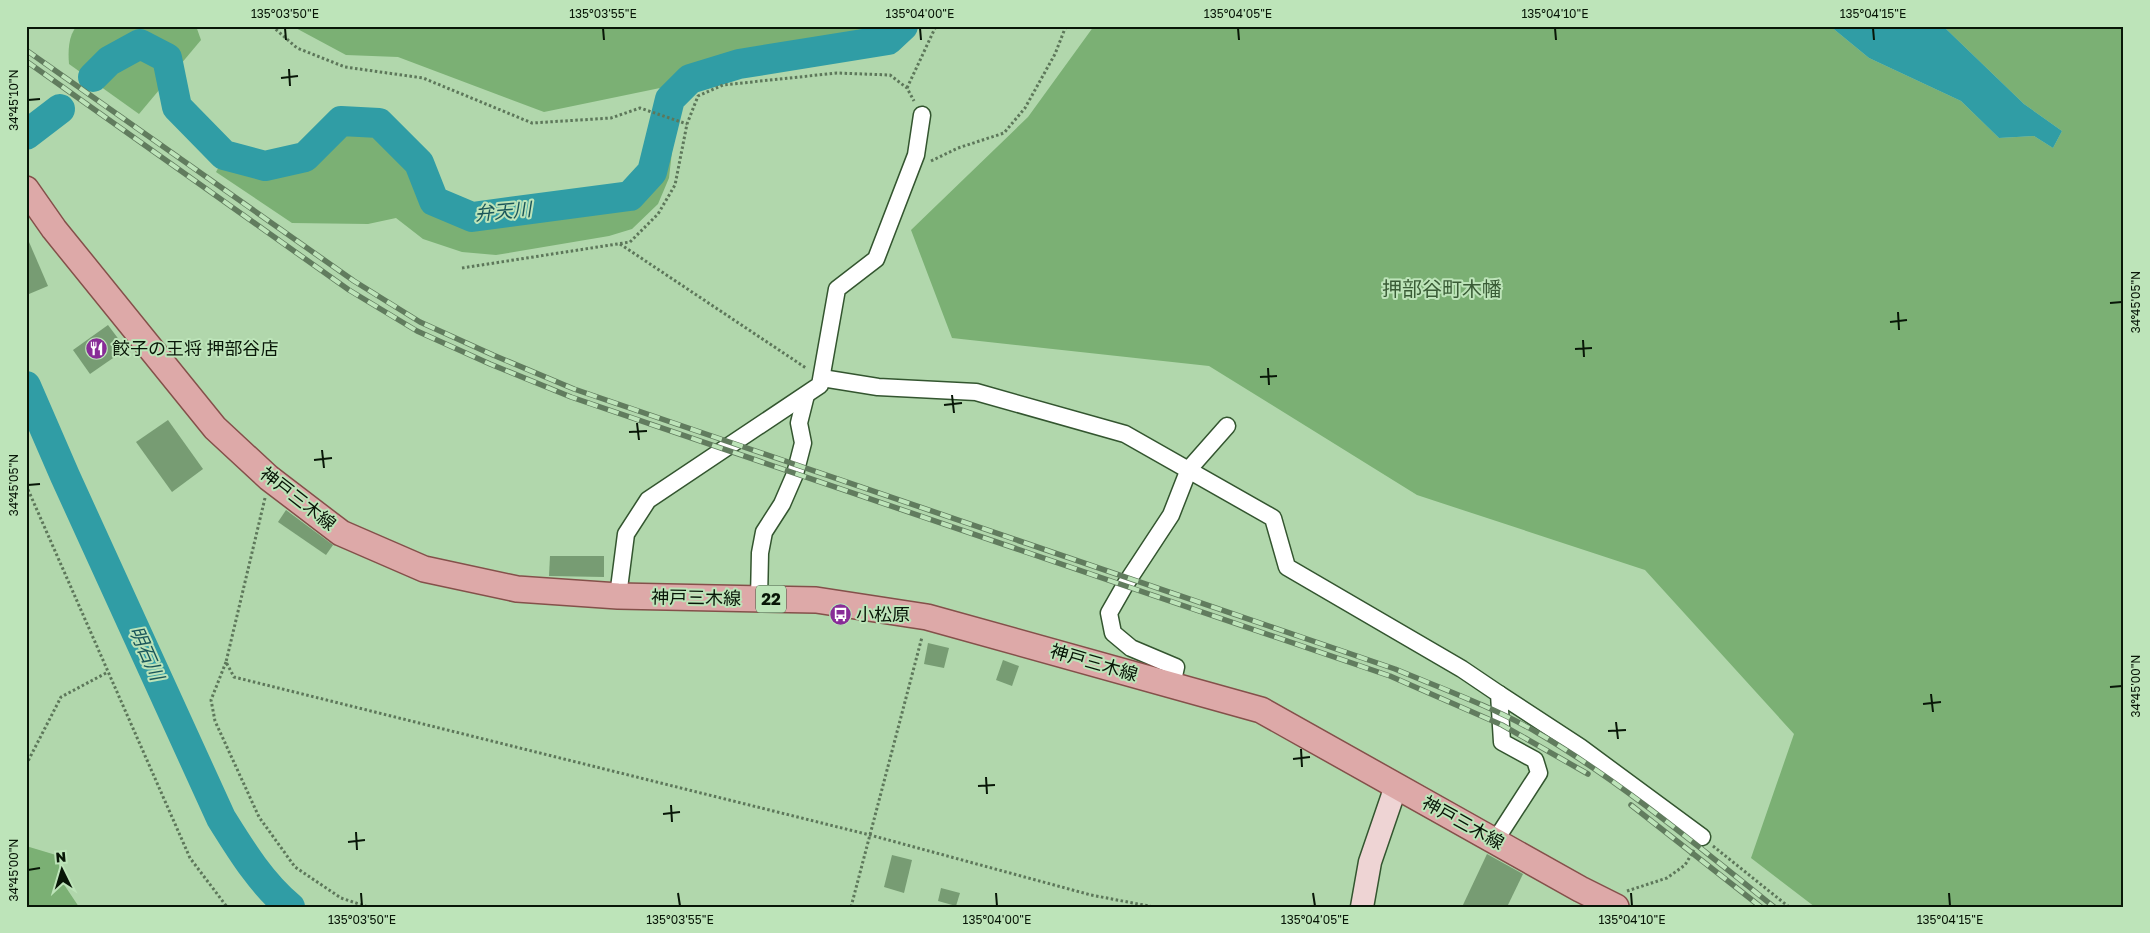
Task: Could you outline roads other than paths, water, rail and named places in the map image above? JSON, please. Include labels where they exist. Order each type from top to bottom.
[{"type":"main road","name":"神戸三木線","points":[[26,189],[54,228],[215,428],[269,478],[341,533],[424,569],[517,589],[618,596],[816,600],[927,617],[1261,710],[1615,906]]},
{"type":"street","points":[[618,596],[626,534],[648,500],[820,385],[837,289],[876,259],[916,155],[922,115]]},
{"type":"street","points":[[822,378],[878,387],[976,392],[1125,434],[1273,518],[1287,567],[1462,669],[1580,747],[1702,838]]},
{"type":"street","points":[[759,599],[760,553],[764,532],[782,504],[795,474],[803,443],[799,423],[806,395]]},
{"type":"street","points":[[1172,685],[1176,667],[1132,648],[1112,633],[1109,613],[1171,515],[1189,469],[1228,426]]},
{"type":"street","points":[[1495,841],[1539,773],[1535,760],[1502,742],[1499,694]]},
{"type":"street","points":[[1362,907],[1370,862],[1396,786]]},
{"type":"water","points":[[1830,26],[1943,26],[2024,104],[2062,131],[2053,148],[2034,136],[1999,138],[1961,101],[1869,58]]},
{"type":"waterway","name":"弁天川","points":[[93,77],[109,61],[140,44],[167,58],[177,107],[224,155],[265,166],[305,157],[341,121],[379,123],[419,163],[434,201],[472,217],[630,196],[652,172],[670,99],[690,79],[739,64],[888,40],[903,26]]},
{"type":"waterway","name":"弁天川","points":[[26,135],[60,109]]},
{"type":"waterway","name":"明石川","points":[[26,386],[221,818],[261,877],[290,907]]},
{"type":"railway","points":[[26,50],[354,281],[420,322],[574,389],[1395,669],[1468,699],[1538,733],[1599,772],[1659,816],[1774,907]]},
{"type":"railway","points":[[26,61],[349,290],[417,331],[490,364],[571,397],[1390,676],[1502,725],[1588,774]]},
{"type":"railway","points":[[1631,805],[1761,907]]},
{"type":"place","name":"餃子の王将 押部谷店","points":[[96,349]]},
{"type":"place","name":"小松原","points":[[840,615]]},
{"type":"district","name":"押部谷町木幡","points":[[1442,289]]}]
